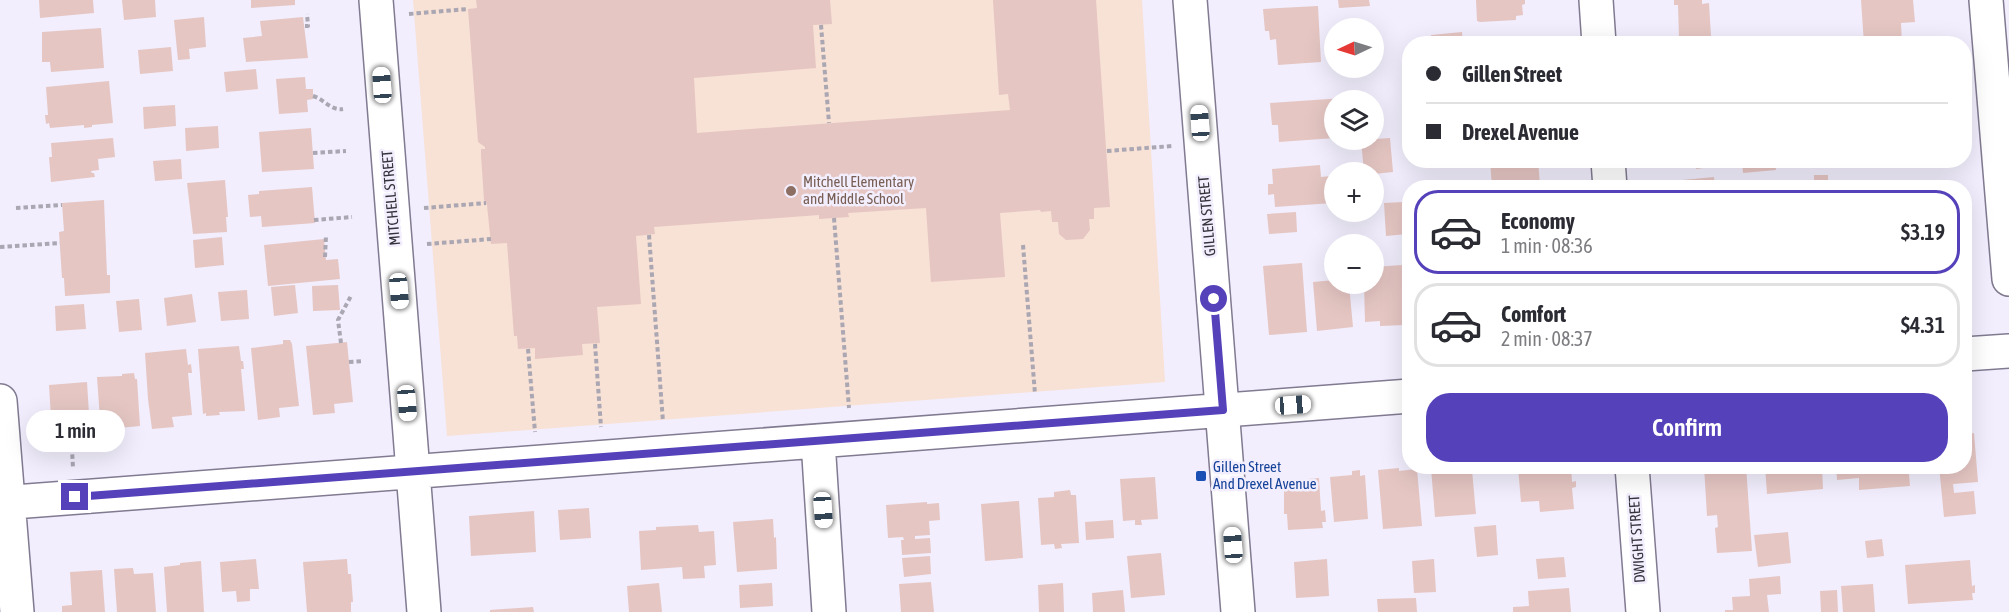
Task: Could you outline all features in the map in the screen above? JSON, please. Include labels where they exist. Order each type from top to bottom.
[{"type":"street","name":"GILLEN STREET","points":[[1190,0],[1238,612]]},
{"type":"street","points":[[1596,0],[1598,36]]},
{"type":"street","points":[[1986,0],[2009,279]]},
{"type":"street","name":"MITCHELL STREET","points":[[376,8],[424,612]]},
{"type":"street","points":[[1972,354],[2009,351]]},
{"type":"street","points":[[4,503],[1402,397]]},
{"type":"street","points":[[0,401],[4,503],[17,612]]},
{"type":"street","points":[[818,441],[830,612]]},
{"type":"street","name":"DWIGHT STREET","points":[[1633,474],[1643,612]]},
{"type":"path","points":[[376,8],[468,9]]},
{"type":"path","points":[[305,26],[308,26],[308,14]]},
{"type":"path","points":[[821,25],[829,123]]},
{"type":"path","points":[[313,96],[332,108],[343,109]]},
{"type":"path","points":[[1107,151],[1202,144]]},
{"type":"path","points":[[313,153],[346,151]]},
{"type":"path","points":[[424,208],[486,204]]},
{"type":"path","points":[[16,208],[62,205]]},
{"type":"path","points":[[314,220],[352,217]]},
{"type":"path","points":[[834,218],[851,438]]},
{"type":"path","points":[[649,235],[665,453]]},
{"type":"path","points":[[326,236],[326,257]]},
{"type":"path","points":[[427,244],[491,239]]},
{"type":"path","points":[[0,247],[60,243]]},
{"type":"path","points":[[1023,245],[1037,424]]},
{"type":"path","points":[[341,343],[338,320],[351,296]]},
{"type":"path","points":[[595,344],[603,458]]},
{"type":"path","points":[[528,349],[538,463]]},
{"type":"path","points":[[349,362],[363,361]]},
{"type":"shaded area","name":"Mitchell Elementary and Middle School","points":[[413,0],[1142,0],[1165,382],[447,436]]},
{"type":"building","points":[[39,0],[93,0],[94,13],[40,18]]},
{"type":"building","points":[[122,0],[155,0],[156,17],[124,20]]},
{"type":"building","points":[[251,0],[295,0],[295,5],[251,8]]},
{"type":"building","points":[[476,0],[830,0],[832,24],[813,25],[816,68],[694,78],[697,133],[1010,110],[1008,94],[999,95],[993,0],[1096,0],[1110,207],[1094,208],[1094,219],[1089,219],[1090,230],[1083,239],[1066,240],[1059,234],[1058,222],[1052,222],[1051,211],[1000,213],[1005,277],[931,282],[926,208],[848,213],[849,217],[819,219],[819,215],[654,227],[655,234],[636,236],[641,304],[597,307],[600,343],[582,344],[583,355],[535,359],[535,348],[518,349],[517,336],[514,336],[507,243],[491,244],[487,205],[484,200],[481,155],[481,149],[485,147],[478,142],[468,9],[477,8]]},
{"type":"building","points":[[1338,0],[1369,0],[1370,6],[1339,8]]},
{"type":"building","points":[[1476,0],[1525,0],[1525,4],[1522,5],[1523,15],[1516,16],[1516,20],[1480,22],[1477,21]]},
{"type":"building","points":[[1674,0],[1702,0],[1702,4],[1709,3],[1711,36],[1679,36],[1678,5],[1674,5]]},
{"type":"building","points":[[1861,0],[1913,0],[1915,22],[1901,23],[1902,36],[1863,36]]},
{"type":"building","points":[[1318,6],[1321,62],[1278,65],[1276,39],[1270,40],[1269,31],[1265,31],[1263,9]]},
{"type":"building","points":[[204,17],[206,47],[189,49],[190,59],[178,60],[174,20]]},
{"type":"building","points":[[303,17],[308,58],[246,62],[243,38],[262,36],[260,21]]},
{"type":"building","points":[[101,28],[104,68],[51,72],[50,62],[42,62],[42,32]]},
{"type":"building","points":[[1462,32],[1462,36],[1431,36]]},
{"type":"building","points":[[171,47],[173,71],[140,74],[138,50]]},
{"type":"building","points":[[256,69],[258,89],[226,92],[224,72]]},
{"type":"building","points":[[305,77],[306,89],[313,89],[313,99],[307,100],[308,112],[279,114],[276,79]]},
{"type":"building","points":[[109,81],[113,123],[84,128],[84,125],[50,128],[49,123],[46,124],[45,115],[48,115],[46,87]]},
{"type":"building","points":[[1324,99],[1324,139],[1279,142],[1278,125],[1272,125],[1270,103]]},
{"type":"building","points":[[175,105],[176,126],[144,129],[143,107]]},
{"type":"building","points":[[218,126],[219,148],[186,151],[185,128]]},
{"type":"building","points":[[311,128],[314,169],[262,172],[259,132]]},
{"type":"building","points":[[113,138],[115,157],[98,159],[99,170],[91,171],[95,177],[51,182],[49,157],[52,157],[51,143]]},
{"type":"building","points":[[1384,138],[1390,138],[1393,172],[1384,173],[1384,162],[1363,162],[1362,150],[1384,150]]},
{"type":"building","points":[[181,159],[182,179],[155,181],[153,161]]},
{"type":"building","points":[[1320,165],[1321,177],[1324,177],[1324,204],[1275,207],[1274,194],[1268,195],[1268,184],[1273,184],[1272,169]]},
{"type":"building","points":[[1491,168],[1539,168],[1540,180],[1491,180]]},
{"type":"building","points":[[1743,168],[1776,168],[1776,170],[1743,173]]},
{"type":"building","points":[[1814,175],[1828,175],[1828,180],[1814,180]]},
{"type":"building","points":[[1714,177],[1714,180],[1682,180]]},
{"type":"building","points":[[225,180],[227,232],[193,234],[187,183]]},
{"type":"building","points":[[312,187],[315,223],[262,227],[261,216],[250,217],[248,195],[259,194],[259,191]]},
{"type":"building","points":[[104,200],[107,275],[110,275],[110,293],[65,296],[59,232],[64,231],[62,203]]},
{"type":"building","points":[[1402,202],[1402,234],[1386,236],[1384,203]]},
{"type":"building","points":[[1296,212],[1297,232],[1269,234],[1267,214]]},
{"type":"building","points":[[222,237],[224,265],[195,268],[193,240]]},
{"type":"building","points":[[324,239],[326,260],[338,259],[340,279],[268,286],[264,245]]},
{"type":"building","points":[[1302,263],[1307,332],[1269,335],[1263,266]]},
{"type":"building","points":[[1402,265],[1402,325],[1380,326],[1380,321],[1365,322],[1364,294],[1384,294],[1384,266]]},
{"type":"building","points":[[1324,281],[1324,294],[1350,294],[1353,327],[1317,331],[1313,282]]},
{"type":"building","points":[[295,285],[298,313],[274,316],[271,287]]},
{"type":"building","points":[[338,285],[340,310],[313,311],[312,286]]},
{"type":"building","points":[[247,290],[249,319],[221,321],[218,292]]},
{"type":"building","points":[[192,294],[196,322],[167,326],[164,298]]},
{"type":"building","points":[[139,299],[142,330],[119,332],[116,301]]},
{"type":"building","points":[[84,304],[86,329],[56,331],[55,306]]},
{"type":"building","points":[[283,340],[290,340],[292,344],[299,406],[279,408],[280,417],[258,420],[251,348],[283,344]]},
{"type":"building","points":[[347,342],[353,402],[334,404],[335,413],[313,415],[306,346]]},
{"type":"building","points":[[239,346],[244,369],[241,369],[245,411],[219,412],[220,415],[206,416],[206,413],[203,414],[198,349]]},
{"type":"building","points":[[186,349],[188,365],[191,364],[192,373],[188,373],[192,415],[172,417],[174,427],[152,429],[145,353]]},
{"type":"building","points":[[134,373],[137,379],[140,426],[119,428],[119,424],[108,425],[107,419],[100,419],[97,377]]},
{"type":"building","points":[[87,382],[90,430],[52,434],[49,385]]},
{"type":"building","points":[[1972,433],[1974,433],[1978,482],[1953,484],[1954,493],[1974,491],[1976,514],[1944,517],[1940,474],[1972,474]]},
{"type":"building","points":[[1399,468],[1402,474],[1417,474],[1422,526],[1383,529],[1378,470]]},
{"type":"building","points":[[1360,470],[1360,476],[1365,475],[1368,519],[1334,522],[1330,477],[1352,475],[1352,471]]},
{"type":"building","points":[[1431,474],[1472,474],[1476,514],[1435,517]]},
{"type":"building","points":[[1519,474],[1572,474],[1572,482],[1576,481],[1576,487],[1572,488],[1574,509],[1540,512],[1539,501],[1521,502]]},
{"type":"building","points":[[1704,474],[1747,474],[1752,551],[1717,553],[1715,528],[1718,527],[1717,515],[1707,516]]},
{"type":"building","points":[[1766,474],[1822,474],[1823,489],[1767,494]]},
{"type":"building","points":[[1837,474],[1909,474],[1910,486],[1859,490],[1859,478],[1837,480]]},
{"type":"building","points":[[1155,477],[1158,519],[1141,520],[1142,525],[1135,525],[1135,520],[1123,521],[1120,479]]},
{"type":"building","points":[[1319,478],[1321,511],[1325,510],[1326,522],[1322,522],[1323,528],[1288,530],[1287,514],[1284,514],[1284,481]]},
{"type":"building","points":[[1070,490],[1071,495],[1076,495],[1079,543],[1061,544],[1062,548],[1055,549],[1054,544],[1041,545],[1038,498],[1054,497],[1054,492]]},
{"type":"building","points":[[1019,501],[1023,558],[985,561],[981,504]]},
{"type":"building","points":[[927,502],[927,504],[939,503],[940,520],[929,521],[930,535],[915,536],[915,539],[930,538],[931,553],[902,555],[901,540],[904,540],[903,537],[888,538],[886,505]]},
{"type":"building","points":[[589,508],[591,538],[560,540],[558,510]]},
{"type":"building","points":[[534,511],[536,552],[471,556],[469,516]]},
{"type":"building","points":[[773,519],[777,569],[737,572],[733,522]]},
{"type":"building","points":[[1113,520],[1114,538],[1086,540],[1085,522]]},
{"type":"building","points":[[698,525],[699,532],[714,531],[716,565],[704,566],[705,578],[683,579],[682,567],[641,570],[639,531],[656,530],[656,527]]},
{"type":"building","points":[[1496,525],[1498,555],[1477,557],[1474,527]]},
{"type":"building","points":[[1788,532],[1791,563],[1758,567],[1754,535]]},
{"type":"building","points":[[1882,539],[1884,556],[1867,558],[1865,541]]},
{"type":"building","points":[[1161,553],[1165,595],[1131,598],[1127,556]]},
{"type":"building","points":[[930,556],[931,574],[904,577],[902,558]]},
{"type":"building","points":[[1564,557],[1566,577],[1538,579],[1536,559]]},
{"type":"building","points":[[256,559],[259,589],[250,589],[250,601],[237,602],[236,591],[222,592],[220,562]]},
{"type":"building","points":[[347,559],[348,574],[351,574],[353,602],[351,602],[351,612],[307,612],[303,562]]},
{"type":"building","points":[[1327,559],[1329,596],[1296,598],[1294,562]]},
{"type":"building","points":[[1434,559],[1436,592],[1414,593],[1412,561]]},
{"type":"building","points":[[1970,560],[1972,586],[1975,585],[1975,593],[1972,593],[1973,600],[1908,604],[1905,565]]},
{"type":"building","points":[[201,561],[204,612],[167,612],[164,567]]},
{"type":"building","points":[[133,568],[134,574],[153,573],[156,612],[117,612],[114,569]]},
{"type":"building","points":[[102,570],[105,612],[62,612],[62,606],[72,605],[70,572]]},
{"type":"building","points":[[1780,576],[1781,594],[1767,595],[1769,612],[1725,612],[1725,610],[1733,610],[1732,597],[1750,596],[1749,579]]},
{"type":"building","points":[[931,582],[934,612],[901,612],[899,584]]},
{"type":"building","points":[[659,583],[662,612],[629,612],[627,586]]},
{"type":"building","points":[[772,583],[773,606],[740,608],[739,585]]},
{"type":"building","points":[[1063,583],[1064,612],[1039,612],[1038,585]]},
{"type":"building","points":[[1873,584],[1875,612],[1843,612],[1841,586]]},
{"type":"building","points":[[1569,588],[1571,612],[1513,612],[1513,607],[1529,606],[1528,591]]},
{"type":"building","points":[[1123,590],[1125,612],[1093,612],[1092,593]]},
{"type":"building","points":[[1837,590],[1838,612],[1821,612],[1820,591]]},
{"type":"building","points":[[1416,598],[1417,612],[1378,612],[1377,599]]},
{"type":"building","points":[[533,607],[534,612],[490,612],[490,610]]},
{"type":"place","name":"Mitchell Elementary and Middle School","points":[[791,191]]},
{"type":"place","name":"Gillen Street And Drexel Avenue","points":[[1201,476]]},
{"type":"route","points":[[75,497],[1223,410],[1214,299]]}]
